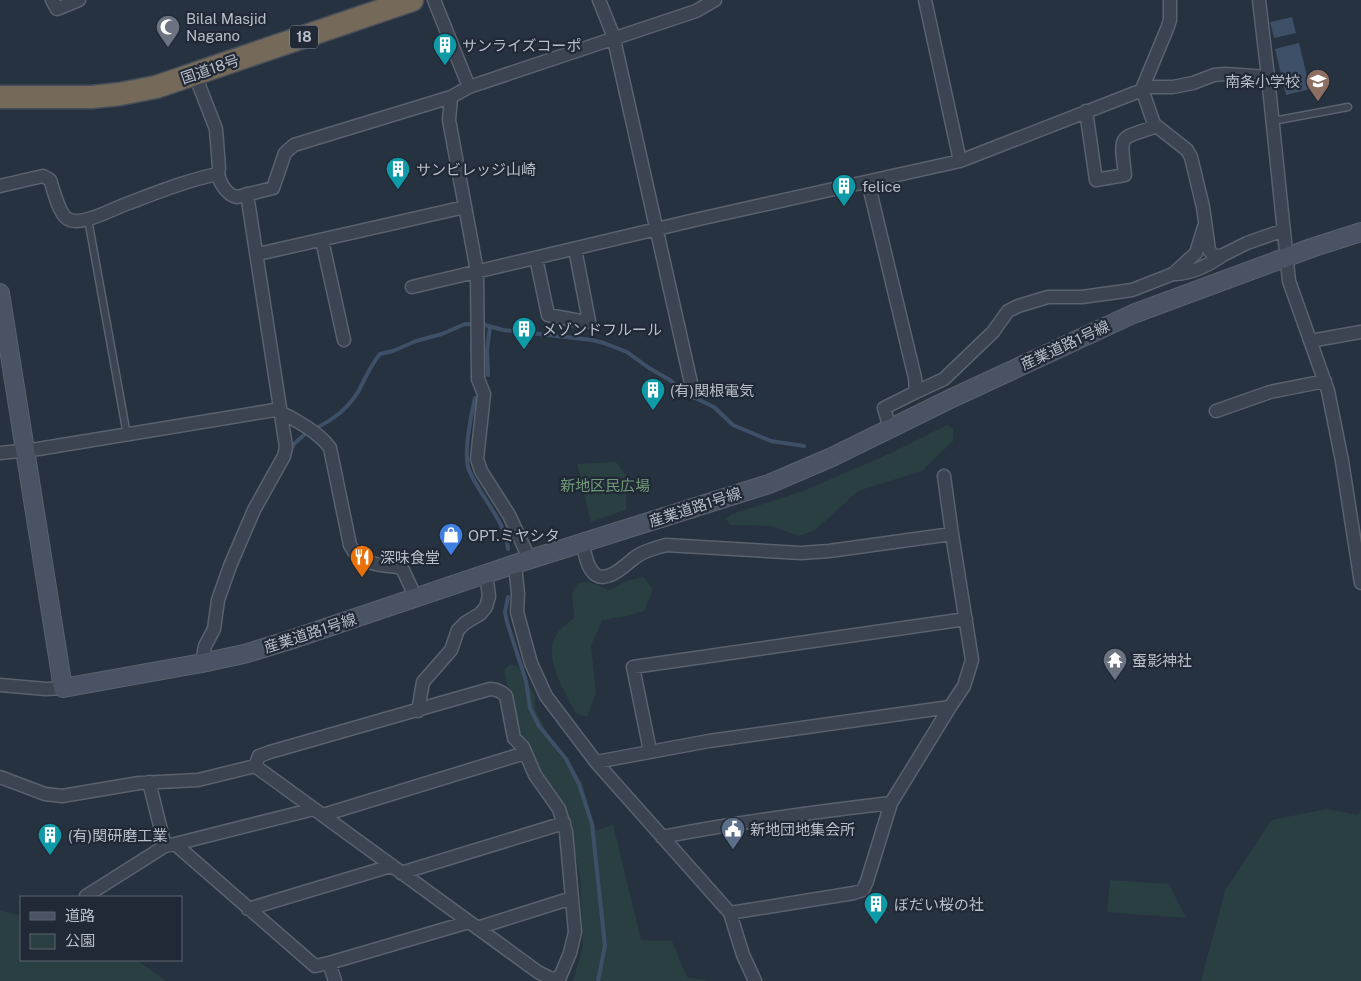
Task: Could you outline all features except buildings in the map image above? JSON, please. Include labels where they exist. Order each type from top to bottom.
[{"type":"highway","name":"国道18号","points":[[0,97],[92,97],[156,87],[412,0]]},
{"type":"street","points":[[52,0],[57,9],[79,0]]},
{"type":"street","points":[[434,0],[469,88]]},
{"type":"street","points":[[599,0],[613,39],[693,392]]},
{"type":"street","points":[[195,74],[216,129],[218,174],[220,180],[234,196],[273,188],[285,153],[294,145],[451,97],[469,88],[696,11],[716,0]]},
{"type":"street","points":[[925,0],[960,161]]},
{"type":"street","points":[[1170,0],[1170,20],[1142,90],[1154,124],[1188,150],[1204,207],[1209,250],[1213,255],[1223,255]]},
{"type":"street","points":[[1258,0],[1273,121],[1289,281],[1328,391],[1342,461],[1361,583]]},
{"type":"street","points":[[412,287],[960,161],[1150,87],[1173,87],[1193,83],[1214,75],[1225,74],[1268,77]]},
{"type":"street","points":[[451,97],[449,120],[477,271],[478,379],[484,394],[478,459],[481,470],[508,515],[523,562],[517,612],[531,663],[546,696],[562,720],[596,762],[730,913],[743,955],[755,981]]},
{"type":"street","points":[[1086,111],[1096,180],[1125,175],[1122,142],[1128,135],[1157,126]]},
{"type":"street","points":[[0,186],[46,176],[50,180],[61,212],[64,217],[71,220],[88,219],[128,203],[218,174]]},
{"type":"street","points":[[868,182],[915,378],[916,392]]},
{"type":"street","points":[[202,663],[205,646],[214,630],[218,600],[230,566],[254,510],[284,456],[286,447],[248,194]]},
{"type":"street","points":[[258,254],[465,207]]},
{"type":"street","points":[[1173,274],[1196,253],[1205,225]]},
{"type":"street","points":[[890,428],[884,408],[944,379],[980,346],[1008,311],[1048,297],[1082,297],[1132,290],[1173,274],[1185,273],[1211,264],[1223,255],[1248,243],[1284,230]]},
{"type":"street","name":"産業道路1号線","points":[[0,685],[46,689],[63,688],[244,654],[523,562],[769,484],[832,457],[950,398],[1133,314],[1314,247],[1361,232]]},
{"type":"street","points":[[322,240],[344,340]]},
{"type":"street","points":[[536,258],[548,315],[586,322],[589,321],[575,249]]},
{"type":"street","points":[[0,293],[63,688]]},
{"type":"street","points":[[1310,341],[1361,332]]},
{"type":"street","points":[[1216,411],[1270,392],[1325,381]]},
{"type":"street","points":[[0,453],[127,435],[275,410],[325,440],[330,448],[350,545],[354,554],[359,559],[368,562],[402,568],[416,598]]},
{"type":"street","points":[[730,913],[854,894],[863,890],[891,803],[964,686],[972,660],[944,476]]},
{"type":"street","points":[[582,543],[594,574],[602,577],[611,575],[649,550],[666,545],[800,553],[829,551],[952,534]]},
{"type":"street","points":[[418,711],[423,682],[451,650],[458,630],[465,623],[480,614],[486,607],[490,596],[486,574]]},
{"type":"street","points":[[650,751],[633,667],[966,619]]},
{"type":"street","points":[[0,777],[45,794],[62,796],[148,782],[198,780],[255,766],[473,925],[534,977],[552,979],[560,977],[570,953],[575,932],[570,859],[564,823],[559,809],[534,775],[523,747],[514,738],[506,696],[502,692],[496,689],[270,752],[259,756],[255,766]]},
{"type":"street","points":[[596,762],[708,740],[950,707]]},
{"type":"street","points":[[86,896],[170,845],[319,812],[525,754]]},
{"type":"street","points":[[148,782],[170,845],[315,966],[329,964],[572,898]]},
{"type":"street","points":[[662,837],[706,828],[891,803]]},
{"type":"street","points":[[248,909],[564,823]]},
{"type":"street","points":[[329,964],[335,981]]},
{"type":"lane","points":[[1273,121],[1348,108]]},
{"type":"lane","points":[[88,219],[127,435]]},
{"type":"green space","points":[[947,425],[953,428],[953,441],[922,471],[858,491],[814,531],[799,536],[771,526],[730,525],[726,519],[732,514],[803,491],[891,453]]},
{"type":"green space","name":"新地区民広場","points":[[616,462],[626,475],[626,510],[591,522],[577,464]]},
{"type":"green space","points":[[643,577],[653,589],[644,611],[628,616],[602,620],[591,646],[596,693],[587,717],[576,713],[560,683],[553,661],[552,650],[554,640],[559,631],[574,618],[572,592],[578,583],[589,582],[609,590],[629,580]]},
{"type":"green space","points":[[510,664],[517,666],[535,695],[535,709],[556,751],[582,782],[596,831],[613,824],[641,940],[672,941],[687,977],[710,981],[573,981],[583,946],[580,875],[565,812],[517,732],[504,670]]},
{"type":"green space","points":[[1327,809],[1358,815],[1361,809],[1361,981],[1201,981],[1225,891],[1271,820]]},
{"type":"green space","points":[[1110,880],[1169,884],[1186,918],[1107,912]]},
{"type":"green space","points":[[0,910],[20,916],[20,961],[137,961],[166,981],[0,981]]},
{"type":"water","points":[[1292,17],[1296,33],[1274,38],[1270,22]]},
{"type":"water","points":[[1299,43],[1310,89],[1286,95],[1275,49]]},
{"type":"waterway","points":[[316,428],[334,417],[350,403],[380,354],[442,334],[465,324],[485,325],[503,330],[604,343],[627,352],[670,380],[683,392],[714,407],[733,425],[771,441],[804,446]]},
{"type":"waterway","points":[[488,375],[487,350],[490,327]]},
{"type":"waterway","points":[[475,398],[468,435],[467,463],[474,480],[502,528],[508,549]]},
{"type":"waterway","points":[[290,451],[294,444],[305,434]]},
{"type":"waterway","points":[[508,597],[505,612],[526,681],[530,708],[539,726],[566,759],[579,784],[592,824],[605,946],[598,981]]},
{"type":"place","name":"Bilal Masjid Nagano","points":[[168,48]]},
{"type":"place","name":"サンライズコーポ","points":[[445,66]]},
{"type":"place","name":"南条小学校","points":[[1318,102]]},
{"type":"place","name":"サンビレッジ山崎","points":[[398,190]]},
{"type":"place","name":"felice","points":[[844,207]]},
{"type":"place","name":"メゾンドフルール","points":[[524,350]]},
{"type":"place","name":"(有)関根電気","points":[[653,411]]},
{"type":"place","name":"OPT.ミヤシタ","points":[[451,556]]},
{"type":"place","name":"深味食堂","points":[[362,578]]},
{"type":"place","name":"蚕影神社","points":[[1115,681]]},
{"type":"place","name":"新地団地集会所","points":[[733,850]]},
{"type":"place","name":"(有)関研磨工業","points":[[50,856]]},
{"type":"place","name":"ぼだい桜の社","points":[[876,925]]}]
